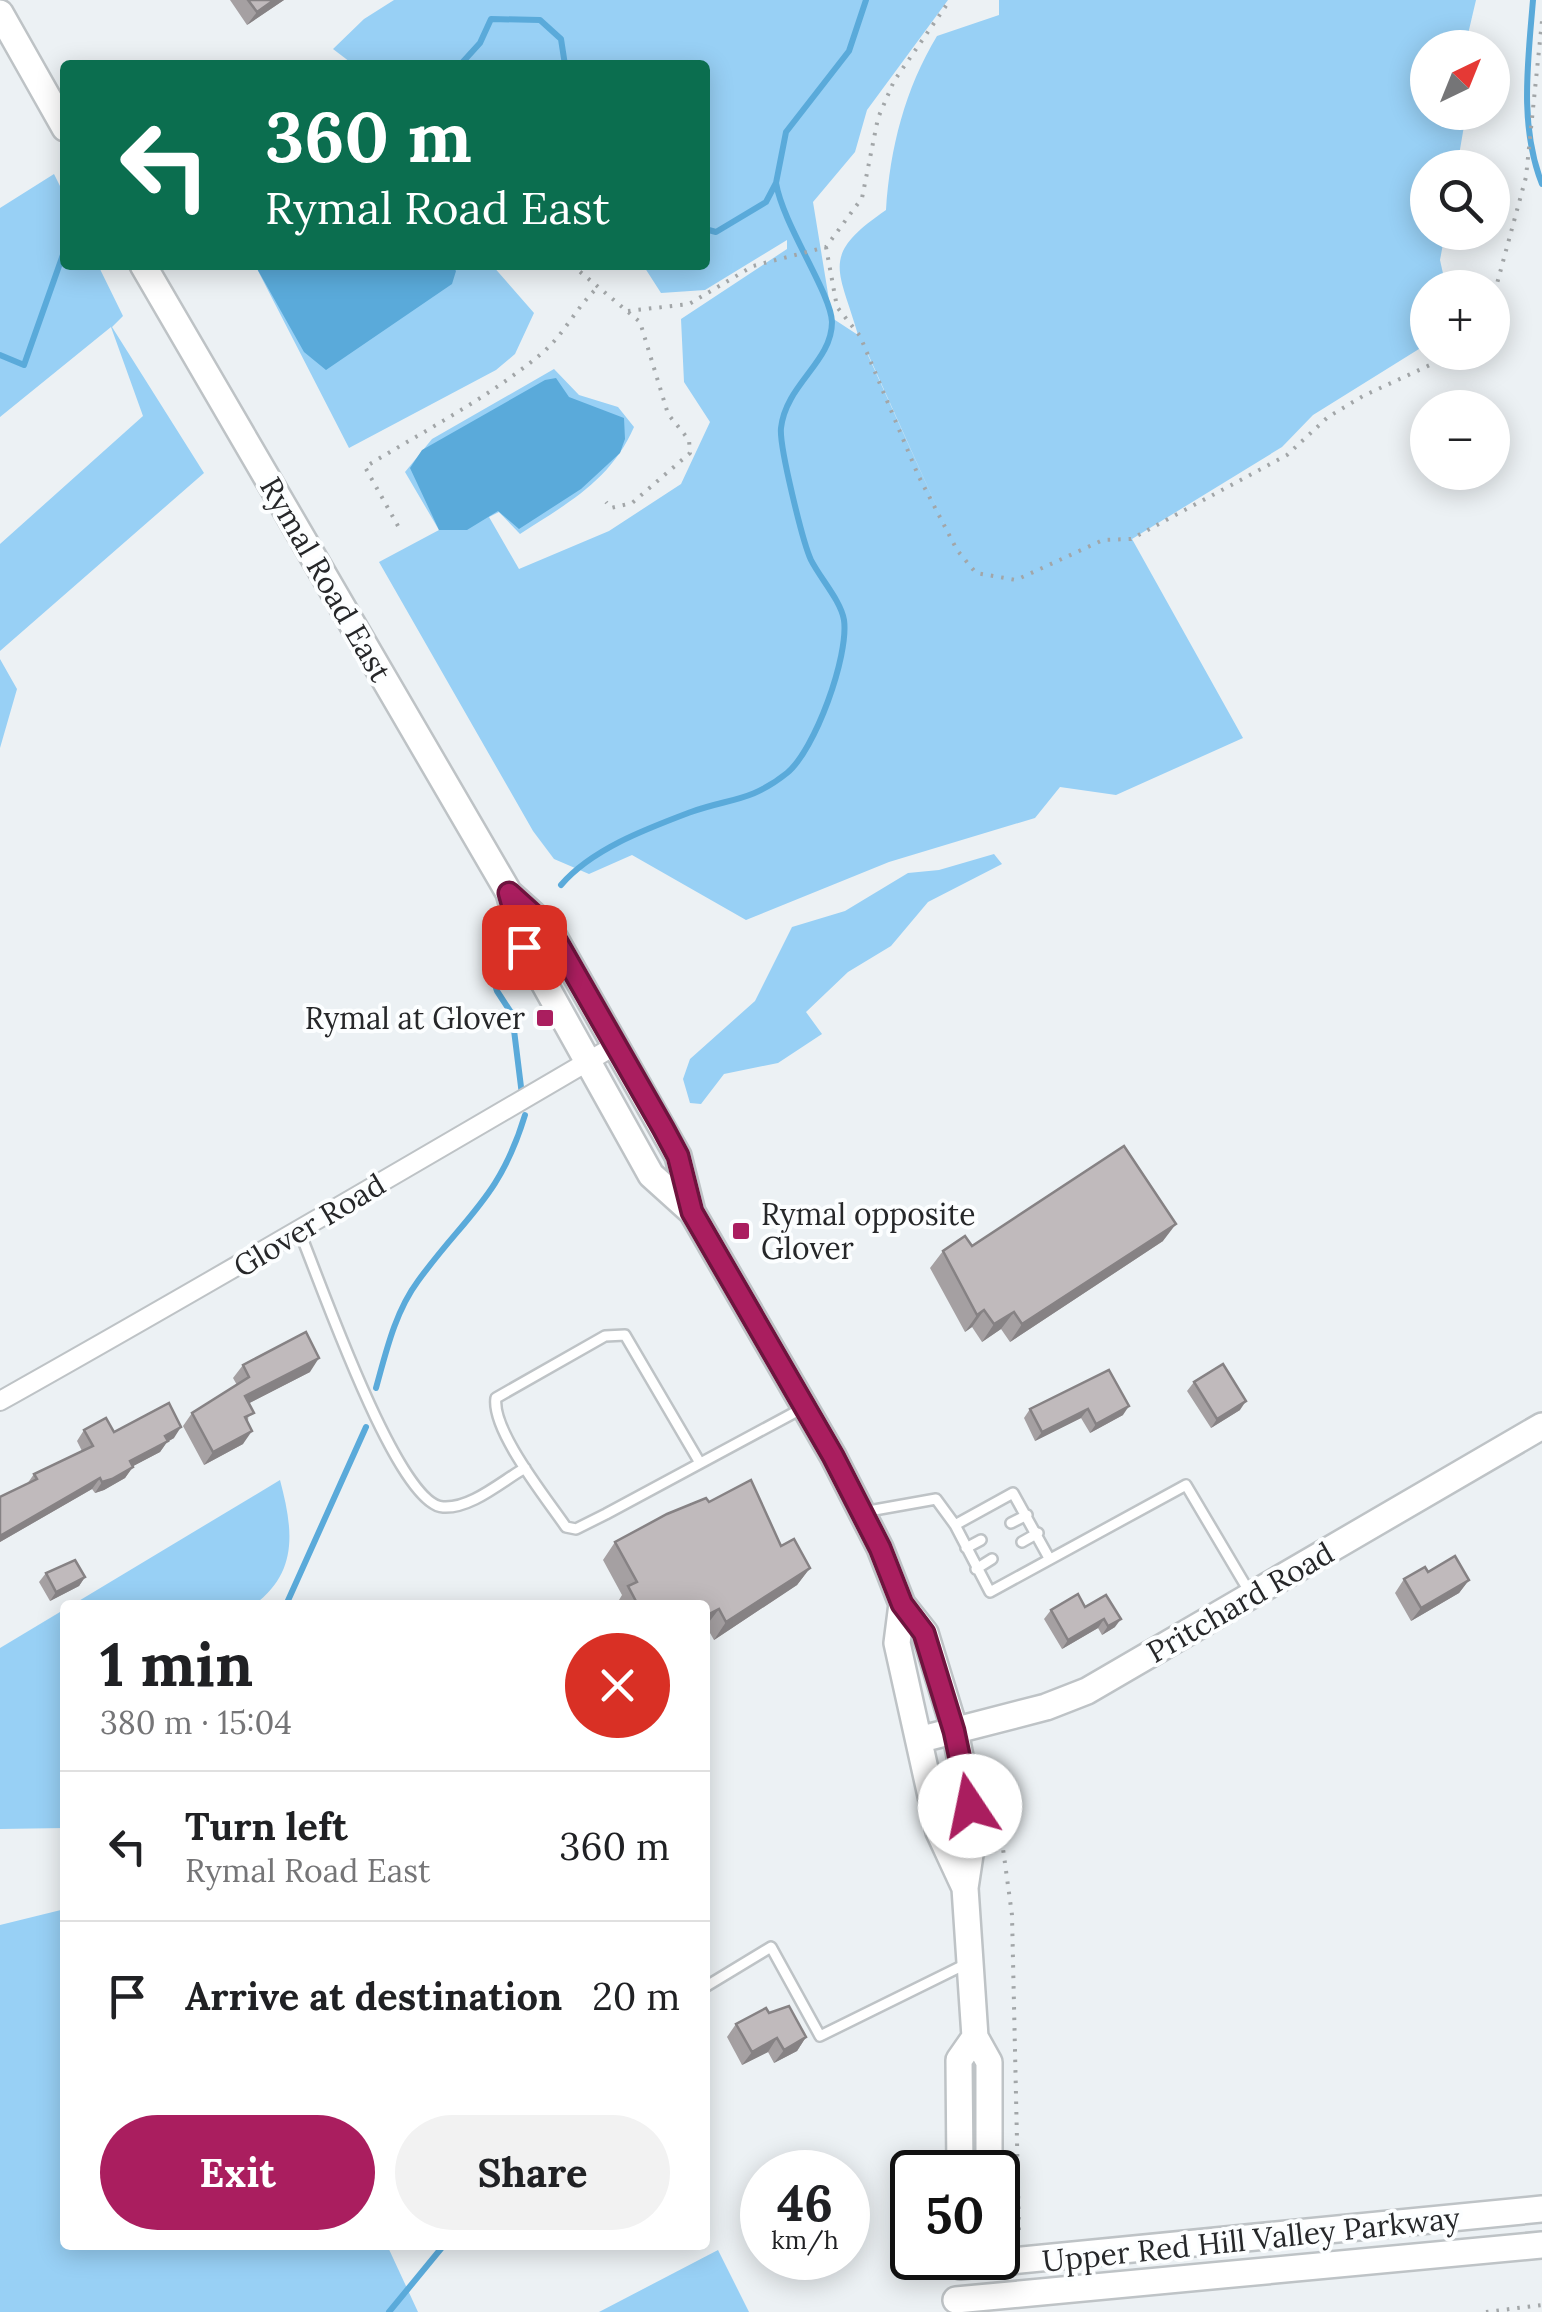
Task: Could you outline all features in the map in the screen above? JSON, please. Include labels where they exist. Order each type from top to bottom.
[{"type":"main road","points":[[0,13],[60,119]]},
{"type":"main road","name":"Rymal Road East","points":[[145,270],[509,893],[524,947],[651,1175],[692,1212]]},
{"type":"main road","name":"Rymal Road East","points":[[509,893],[550,930],[616,1045],[678,1156],[692,1212],[862,1512],[902,1604],[924,1633],[954,1731],[974,1828],[965,1888],[975,2036],[989,2062],[989,2150]]},
{"type":"main road","name":"Pritchard Road","points":[[922,1739],[1087,1691],[1542,1426]]},
{"type":"main road","name":"Rymal Road East","points":[[902,1604],[897,1644],[922,1739],[939,1832],[965,1888]]},
{"type":"main road","name":"Rymal Road East","points":[[960,2150],[959,2060],[975,2036]]},
{"type":"main road","name":"Upper Red Hill Valley Parkway","points":[[1020,2259],[1542,2209]]},
{"type":"main road","name":"Upper Red Hill Valley Parkway","points":[[955,2306],[1542,2245]]},
{"type":"main road","points":[[955,2306],[958,2280]]},
{"type":"street","name":"Glover Road","points":[[0,1401],[300,1233],[616,1045]]},
{"type":"lane","points":[[300,1233],[359,1385],[418,1494],[439,1508],[462,1505],[525,1468]]},
{"type":"lane","points":[[700,1463],[625,1335],[605,1336],[496,1398],[494,1408],[525,1468],[566,1527],[576,1529],[700,1463],[805,1407]]},
{"type":"lane","points":[[862,1512],[936,1499],[956,1524],[990,1592],[1186,1485],[1252,1596]]},
{"type":"lane","points":[[956,1524],[1013,1494],[1049,1558]]},
{"type":"lane","points":[[1012,1523],[1026,1514]]},
{"type":"lane","points":[[1022,1542],[1038,1533]]},
{"type":"lane","points":[[966,1548],[981,1540]]},
{"type":"lane","points":[[976,1569],[992,1559]]},
{"type":"lane","points":[[710,1983],[771,1947],[820,2036],[971,1962]]},
{"type":"path","points":[[628,311],[689,304],[753,266],[826,247],[862,198],[878,118],[894,81],[950,0]]},
{"type":"path","points":[[1501,270],[1526,177],[1542,21]]},
{"type":"path","points":[[826,247],[837,307],[860,336],[918,475],[957,550],[976,573],[989,576],[1016,580],[1103,540],[1131,539],[1287,455],[1328,417],[1420,370]]},
{"type":"path","points":[[577,270],[640,322],[668,414],[689,440],[690,453],[632,503],[611,508],[606,502]]},
{"type":"path","points":[[398,526],[365,467],[515,374],[560,336],[575,309],[596,289]]},
{"type":"path","points":[[999,1819],[1012,1915],[1017,2150]]},
{"type":"path","points":[[1486,2312],[1542,2305]]},
{"type":"shaded area","points":[[394,0],[948,0],[867,110],[855,152],[813,202],[832,318],[858,335],[840,265],[851,240],[886,210],[895,142],[916,77],[937,36],[999,15],[999,0],[1476,0],[1469,30],[1410,30],[1410,130],[1463,130],[1460,150],[1410,150],[1410,250],[1442,250],[1442,270],[1410,270],[1410,355],[1313,415],[1282,447],[1132,539],[1243,738],[1116,795],[1060,787],[1035,818],[889,862],[746,920],[632,855],[589,874],[554,859],[533,831],[379,562],[439,530],[405,472],[432,439],[554,369],[579,395],[618,407],[634,427],[600,476],[520,534],[499,512],[489,517],[519,569],[609,531],[681,484],[710,422],[684,382],[681,319],[787,249],[787,240],[705,290],[661,293],[646,270],[710,270],[710,60],[347,60],[333,49],[364,19]]},
{"type":"shaded area","points":[[54,174],[60,186],[60,270],[100,270],[123,316],[112,327],[204,473],[0,651],[0,544],[143,416],[111,327],[0,417],[0,208]]},
{"type":"shaded area","points":[[258,270],[496,270],[534,313],[515,354],[496,370],[349,448]]},
{"type":"shaded area","points":[[258,270],[456,271],[452,284],[326,370],[304,352]]},
{"type":"shaded area","points":[[556,378],[569,397],[624,418],[625,439],[620,453],[581,489],[519,529],[498,511],[467,530],[439,530],[410,468],[422,450],[545,380]]},
{"type":"shaded area","points":[[0,659],[17,689],[0,748]]},
{"type":"shaded area","points":[[994,854],[1002,864],[928,902],[891,946],[848,972],[806,1012],[822,1034],[778,1063],[724,1074],[701,1104],[690,1103],[683,1079],[690,1059],[755,1001],[792,927],[845,911],[908,873],[939,870]]},
{"type":"shaded area","points":[[280,1480],[288,1516],[289,1548],[279,1578],[260,1600],[80,1600]]},
{"type":"shaded area","points":[[60,1612],[60,1828],[0,1829],[0,1648]]},
{"type":"shaded area","points":[[60,1910],[60,2250],[389,2250],[418,2312],[0,2312],[0,1925]]},
{"type":"shaded area","points":[[718,2250],[749,2312],[599,2312]]},
{"type":"building","points":[[248,0],[274,0],[257,12]]},
{"type":"building","points":[[1124,1146],[1176,1224],[1022,1324],[1014,1312],[994,1324],[984,1310],[977,1315],[943,1251],[965,1236],[972,1246]]},
{"type":"building","points":[[306,1332],[319,1358],[245,1396],[254,1413],[245,1417],[252,1431],[213,1452],[192,1413],[249,1377],[243,1365]]},
{"type":"building","points":[[1223,1364],[1246,1401],[1217,1419],[1194,1382]]},
{"type":"building","points":[[1109,1370],[1129,1406],[1096,1424],[1088,1409],[1042,1432],[1030,1409]]},
{"type":"building","points":[[169,1403],[181,1427],[165,1436],[168,1441],[130,1461],[133,1467],[112,1479],[102,1482],[100,1478],[0,1536],[0,1497],[37,1479],[34,1474],[93,1446],[84,1430],[106,1418],[114,1432]]},
{"type":"building","points":[[751,1480],[781,1546],[794,1539],[810,1568],[726,1622],[719,1609],[710,1614],[710,1600],[635,1600],[628,1586],[637,1582],[615,1542],[667,1514],[706,1498],[709,1502]]},
{"type":"building","points":[[1455,1556],[1469,1580],[1421,1608],[1404,1579],[1425,1567],[1428,1572]]},
{"type":"building","points":[[75,1560],[85,1577],[56,1592],[46,1573]]},
{"type":"building","points":[[1078,1594],[1085,1607],[1106,1595],[1121,1619],[1108,1626],[1104,1619],[1068,1640],[1051,1610]]},
{"type":"building","points":[[789,2006],[806,2037],[784,2050],[777,2038],[752,2052],[736,2024],[766,2008],[769,2013]]},
{"type":"waterway","points":[[710,230],[716,232],[766,202],[776,183],[786,132],[849,51],[866,0]]},
{"type":"waterway","points":[[1533,0],[1528,116],[1542,184]]},
{"type":"waterway","points":[[465,60],[480,43],[491,19],[540,20],[561,39],[564,60]]},
{"type":"waterway","points":[[561,885],[588,861],[621,841],[691,812],[751,794],[787,773],[819,724],[836,678],[844,620],[807,550],[781,438],[791,398],[825,349],[832,322],[824,294],[780,200],[776,183]]},
{"type":"waterway","points":[[0,355],[24,365],[60,263]]},
{"type":"waterway","points":[[489,967],[497,991],[512,1014],[522,1095]]},
{"type":"waterway","points":[[376,1388],[392,1333],[410,1293],[493,1187],[525,1115]]},
{"type":"waterway","points":[[288,1600],[366,1427]]},
{"type":"waterway","points":[[389,2312],[440,2250]]},
{"type":"place","name":"Rymal at Glover","points":[[545,1018]]},
{"type":"place","name":"Rymal opposite Glover","points":[[741,1231]]},
{"type":"route","points":[[524,947],[509,893],[550,930],[663,1128],[678,1156],[692,1212],[833,1456],[880,1548],[902,1604],[924,1633],[954,1731],[970,1806]]}]
